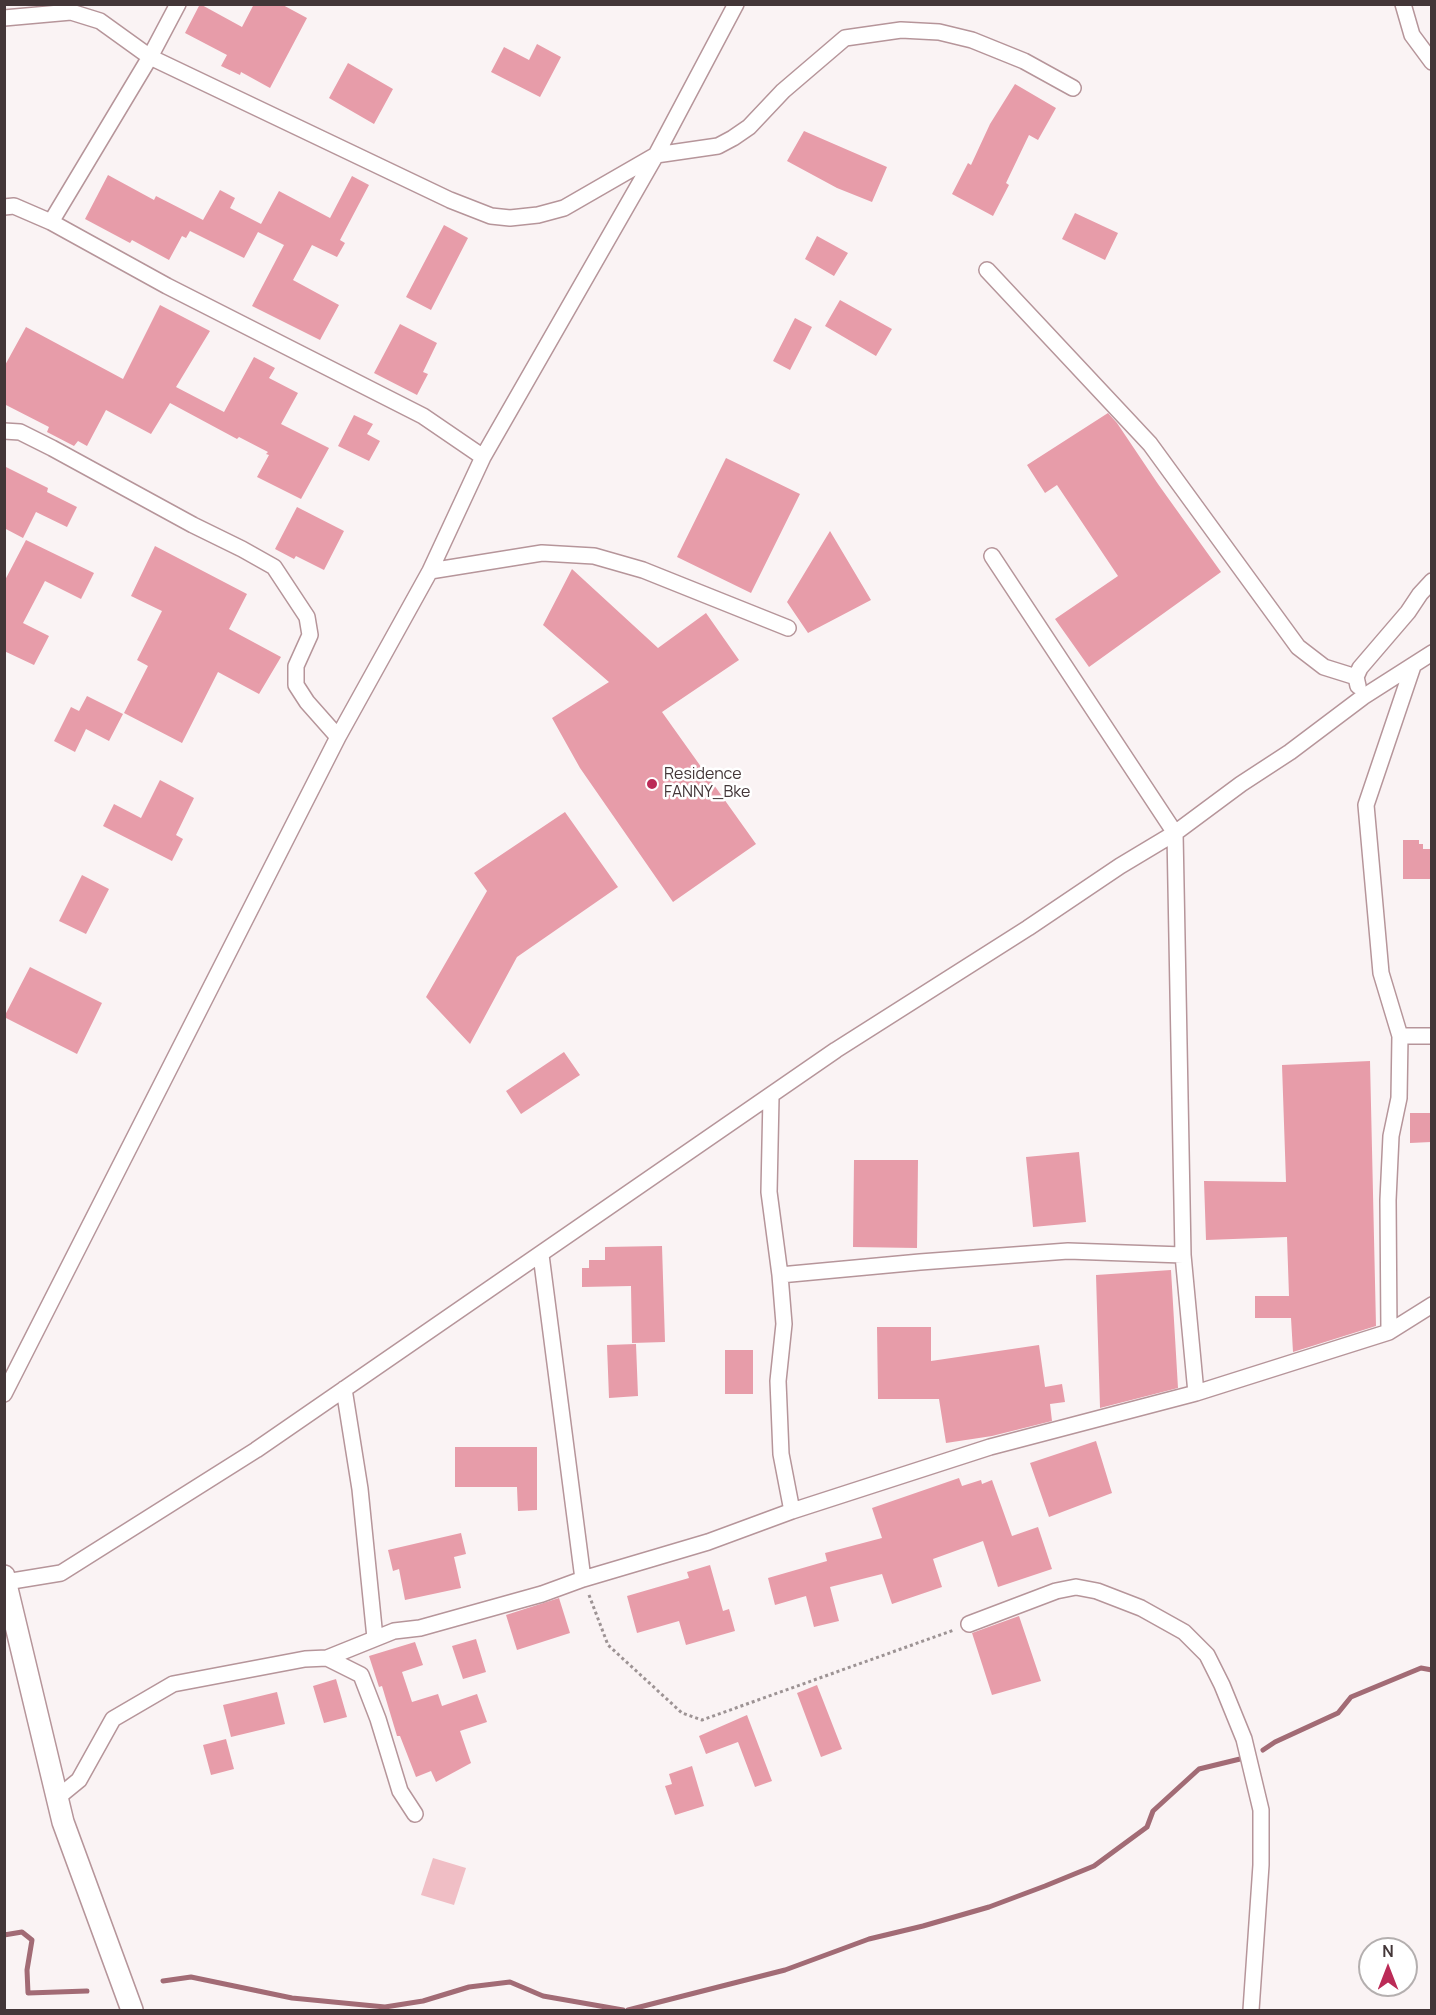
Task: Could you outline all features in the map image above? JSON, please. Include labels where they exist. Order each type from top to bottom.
[{"type":"main road","points":[[5,1579],[63,1822],[132,2010]]},
{"type":"street","points":[[51,222],[150,57],[178,4]]},
{"type":"street","points":[[4,1394],[338,736],[430,571],[483,457],[656,155],[736,4]]},
{"type":"street","points":[[1402,4],[1412,35],[1431,62]]},
{"type":"street","points":[[4,18],[71,12],[100,21],[150,57],[450,200],[491,216],[510,218],[538,215],[564,208],[656,155],[718,146],[733,138],[748,128],[783,91],[845,38],[901,30],[939,32],[972,40],[1024,61],[1073,88]]},
{"type":"street","points":[[4,207],[14,206],[51,222],[167,286],[423,416],[483,457]]},
{"type":"street","points":[[987,270],[1150,444],[1298,647],[1324,667],[1356,677]]},
{"type":"street","points":[[4,431],[20,432],[52,448],[274,567],[307,617],[310,635],[296,666],[296,685],[307,702],[338,736]]},
{"type":"street","points":[[430,571],[542,553],[594,556],[643,570],[788,628]]},
{"type":"street","points":[[992,556],[1175,833],[1183,1255],[1197,1393]]},
{"type":"street","points":[[1363,697],[1356,677],[1360,668],[1431,581]]},
{"type":"street","points":[[5,1579],[61,1573],[256,1450],[836,1050],[1028,928],[1120,866],[1175,833],[1363,697],[1431,653]]},
{"type":"street","points":[[1389,1332],[1388,1200],[1391,1136],[1399,1098],[1400,1036],[1381,974],[1366,805],[1413,666]]},
{"type":"street","points":[[1400,1036],[1431,1036]]},
{"type":"street","points":[[771,1096],[768,1192],[780,1275],[784,1324],[778,1381],[781,1454],[792,1511]]},
{"type":"street","points":[[780,1275],[1068,1251],[1183,1255]]},
{"type":"street","points":[[541,1255],[584,1579]]},
{"type":"street","points":[[57,1798],[79,1780],[113,1719],[173,1684],[304,1659],[327,1658],[394,1631],[420,1628],[462,1618],[542,1594],[708,1542],[792,1511],[990,1447],[1197,1393],[1389,1332],[1431,1305]]},
{"type":"street","points":[[344,1389],[360,1488],[375,1638]]},
{"type":"street","points":[[969,1624],[1056,1591],[1076,1587],[1097,1591],[1141,1608],[1184,1632],[1207,1655],[1244,1739],[1261,1810],[1262,1865],[1251,2010]]},
{"type":"street","points":[[327,1658],[361,1675],[378,1719],[400,1791],[415,1814]]},
{"type":"path","points":[[584,1579],[608,1645],[681,1713],[702,1720],[969,1624]]},
{"type":"shaded area","points":[[433,1858],[466,1868],[454,1905],[421,1895]]},
{"type":"building","points":[[200,4],[242,27],[254,4],[281,4],[307,18],[270,88],[241,72],[240,75],[221,66],[227,55],[185,33]]},
{"type":"building","points":[[537,44],[561,57],[540,97],[491,72],[504,47],[529,60]]},
{"type":"building","points":[[348,63],[393,89],[374,124],[329,98]]},
{"type":"building","points":[[1015,84],[1056,108],[1038,140],[1029,135],[1006,183],[1009,185],[993,216],[952,194],[968,163],[971,165],[990,124]]},
{"type":"building","points":[[804,131],[887,167],[872,202],[837,188],[787,161]]},
{"type":"building","points":[[108,175],[154,200],[156,196],[203,220],[220,190],[235,198],[230,208],[261,224],[279,191],[330,218],[352,176],[369,185],[340,240],[345,243],[337,257],[312,245],[293,280],[339,305],[320,340],[252,306],[284,245],[258,232],[244,258],[190,231],[186,238],[182,236],[169,260],[132,240],[130,243],[85,219]]},
{"type":"building","points":[[1075,213],[1118,233],[1105,260],[1062,239]]},
{"type":"building","points":[[444,225],[468,238],[431,310],[406,297]]},
{"type":"building","points":[[817,236],[848,253],[834,276],[805,259]]},
{"type":"building","points":[[840,300],[892,329],[876,356],[825,326]]},
{"type":"building","points":[[160,305],[210,331],[176,387],[224,412],[254,357],[275,368],[269,378],[298,393],[281,424],[329,448],[301,499],[257,477],[269,455],[266,454],[268,452],[239,437],[237,439],[170,403],[151,434],[106,410],[87,446],[78,441],[74,446],[47,432],[49,427],[4,404],[4,367],[26,327],[123,379]]},
{"type":"building","points":[[795,318],[812,327],[790,370],[773,361]]},
{"type":"building","points":[[400,324],[437,343],[423,372],[428,374],[417,395],[374,373]]},
{"type":"building","points":[[1108,413],[1221,572],[1089,667],[1055,619],[1118,576],[1057,485],[1045,493],[1027,465]]},
{"type":"building","points":[[354,415],[373,424],[367,434],[380,441],[369,461],[338,446]]},
{"type":"building","points":[[726,458],[800,494],[751,593],[677,557]]},
{"type":"building","points":[[4,466],[48,488],[47,492],[77,507],[67,527],[36,512],[23,538],[4,528]]},
{"type":"building","points":[[297,507],[344,531],[324,570],[296,556],[294,559],[275,549]]},
{"type":"building","points":[[830,531],[871,600],[808,633],[787,602]]},
{"type":"building","points":[[26,540],[94,573],[81,599],[45,581],[23,623],[49,636],[34,665],[4,651],[4,582]]},
{"type":"building","points":[[155,546],[247,594],[229,629],[281,657],[259,694],[218,672],[182,743],[124,713],[148,666],[137,660],[162,611],[131,596]]},
{"type":"building","points":[[572,569],[658,648],[706,613],[739,660],[662,712],[756,844],[673,902],[580,768],[552,718],[609,682],[543,625]]},
{"type":"building","points":[[87,696],[123,714],[109,741],[86,729],[75,752],[54,741],[71,707],[79,711]]},
{"type":"building","points":[[160,780],[194,798],[176,835],[183,839],[172,861],[103,826],[114,804],[141,818]]},
{"type":"building","points":[[565,812],[618,887],[517,957],[470,1044],[426,997],[487,891],[474,873]]},
{"type":"building","points":[[1403,840],[1419,840],[1419,844],[1423,844],[1423,849],[1431,849],[1431,879],[1403,879]]},
{"type":"building","points":[[82,875],[109,889],[86,934],[59,921]]},
{"type":"building","points":[[30,967],[102,1003],[77,1054],[4,1017]]},
{"type":"building","points":[[564,1052],[580,1075],[521,1114],[506,1091]]},
{"type":"building","points":[[1370,1061],[1376,1326],[1293,1352],[1291,1318],[1255,1318],[1255,1296],[1289,1296],[1287,1237],[1206,1240],[1204,1181],[1286,1182],[1282,1065]]},
{"type":"building","points":[[1410,1113],[1431,1113],[1431,1142],[1410,1143]]},
{"type":"building","points":[[1079,1152],[1086,1222],[1033,1227],[1026,1157]]},
{"type":"building","points":[[854,1160],[918,1160],[917,1248],[853,1247]]},
{"type":"building","points":[[662,1246],[665,1342],[632,1343],[631,1286],[582,1287],[582,1268],[589,1268],[589,1260],[605,1260],[605,1247]]},
{"type":"building","points":[[1171,1270],[1178,1388],[1100,1408],[1096,1275]]},
{"type":"building","points":[[877,1327],[931,1327],[931,1361],[1039,1345],[1045,1387],[1062,1384],[1065,1402],[1050,1404],[1052,1421],[992,1436],[946,1443],[939,1399],[878,1399]]},
{"type":"building","points":[[636,1344],[638,1396],[609,1398],[607,1345]]},
{"type":"building","points":[[725,1350],[753,1350],[753,1394],[725,1394]]},
{"type":"building","points":[[1096,1441],[1112,1493],[1049,1517],[1030,1463]]},
{"type":"building","points":[[455,1447],[537,1447],[537,1510],[518,1511],[517,1487],[455,1487]]},
{"type":"building","points":[[959,1478],[962,1486],[981,1480],[982,1484],[992,1480],[1012,1536],[1038,1527],[1052,1569],[998,1587],[983,1541],[933,1559],[942,1587],[892,1604],[882,1574],[830,1587],[839,1621],[814,1627],[806,1596],[775,1605],[768,1578],[827,1561],[825,1553],[882,1538],[872,1508]]},
{"type":"building","points":[[461,1533],[466,1554],[454,1557],[461,1588],[405,1600],[399,1569],[393,1571],[388,1550]]},
{"type":"building","points":[[710,1565],[723,1611],[729,1609],[735,1631],[686,1645],[679,1621],[637,1633],[627,1596],[689,1578],[687,1572]]},
{"type":"building","points":[[559,1598],[570,1633],[517,1650],[506,1615]]},
{"type":"building","points":[[1019,1616],[1041,1681],[992,1695],[972,1633]]},
{"type":"building","points":[[476,1639],[486,1672],[463,1679],[452,1646]]},
{"type":"building","points":[[415,1642],[423,1665],[402,1672],[412,1702],[438,1694],[442,1706],[477,1694],[487,1722],[460,1731],[471,1763],[436,1782],[431,1771],[416,1777],[400,1736],[397,1736],[382,1686],[379,1687],[369,1656]]},
{"type":"building","points":[[336,1679],[347,1717],[324,1723],[313,1686]]},
{"type":"building","points":[[817,1685],[842,1749],[821,1757],[797,1693]]},
{"type":"building","points":[[277,1692],[285,1724],[231,1737],[223,1705]]},
{"type":"building","points":[[747,1715],[772,1781],[755,1787],[738,1742],[706,1754],[699,1736]]},
{"type":"building","points":[[226,1739],[234,1769],[211,1775],[203,1745]]},
{"type":"building","points":[[692,1766],[704,1806],[675,1815],[665,1786],[672,1784],[669,1774]]},
{"type":"waterway","points":[[1263,1750],[1275,1742],[1338,1713],[1351,1697],[1421,1668],[1432,1670]]},
{"type":"waterway","points":[[628,2010],[785,1970],[869,1939],[989,1907],[1094,1866],[1147,1827],[1153,1811],[1199,1769],[1240,1759]]},
{"type":"waterway","points":[[4,1935],[22,1932],[32,1940],[27,1970],[28,1993],[87,1991]]},
{"type":"waterway","points":[[163,1981],[191,1977],[292,1998],[385,2007],[423,2001],[469,1987],[510,1982],[543,1996],[623,2010]]},
{"type":"place","name":"Residence FANNY_Bke","points":[[652,784]]}]
